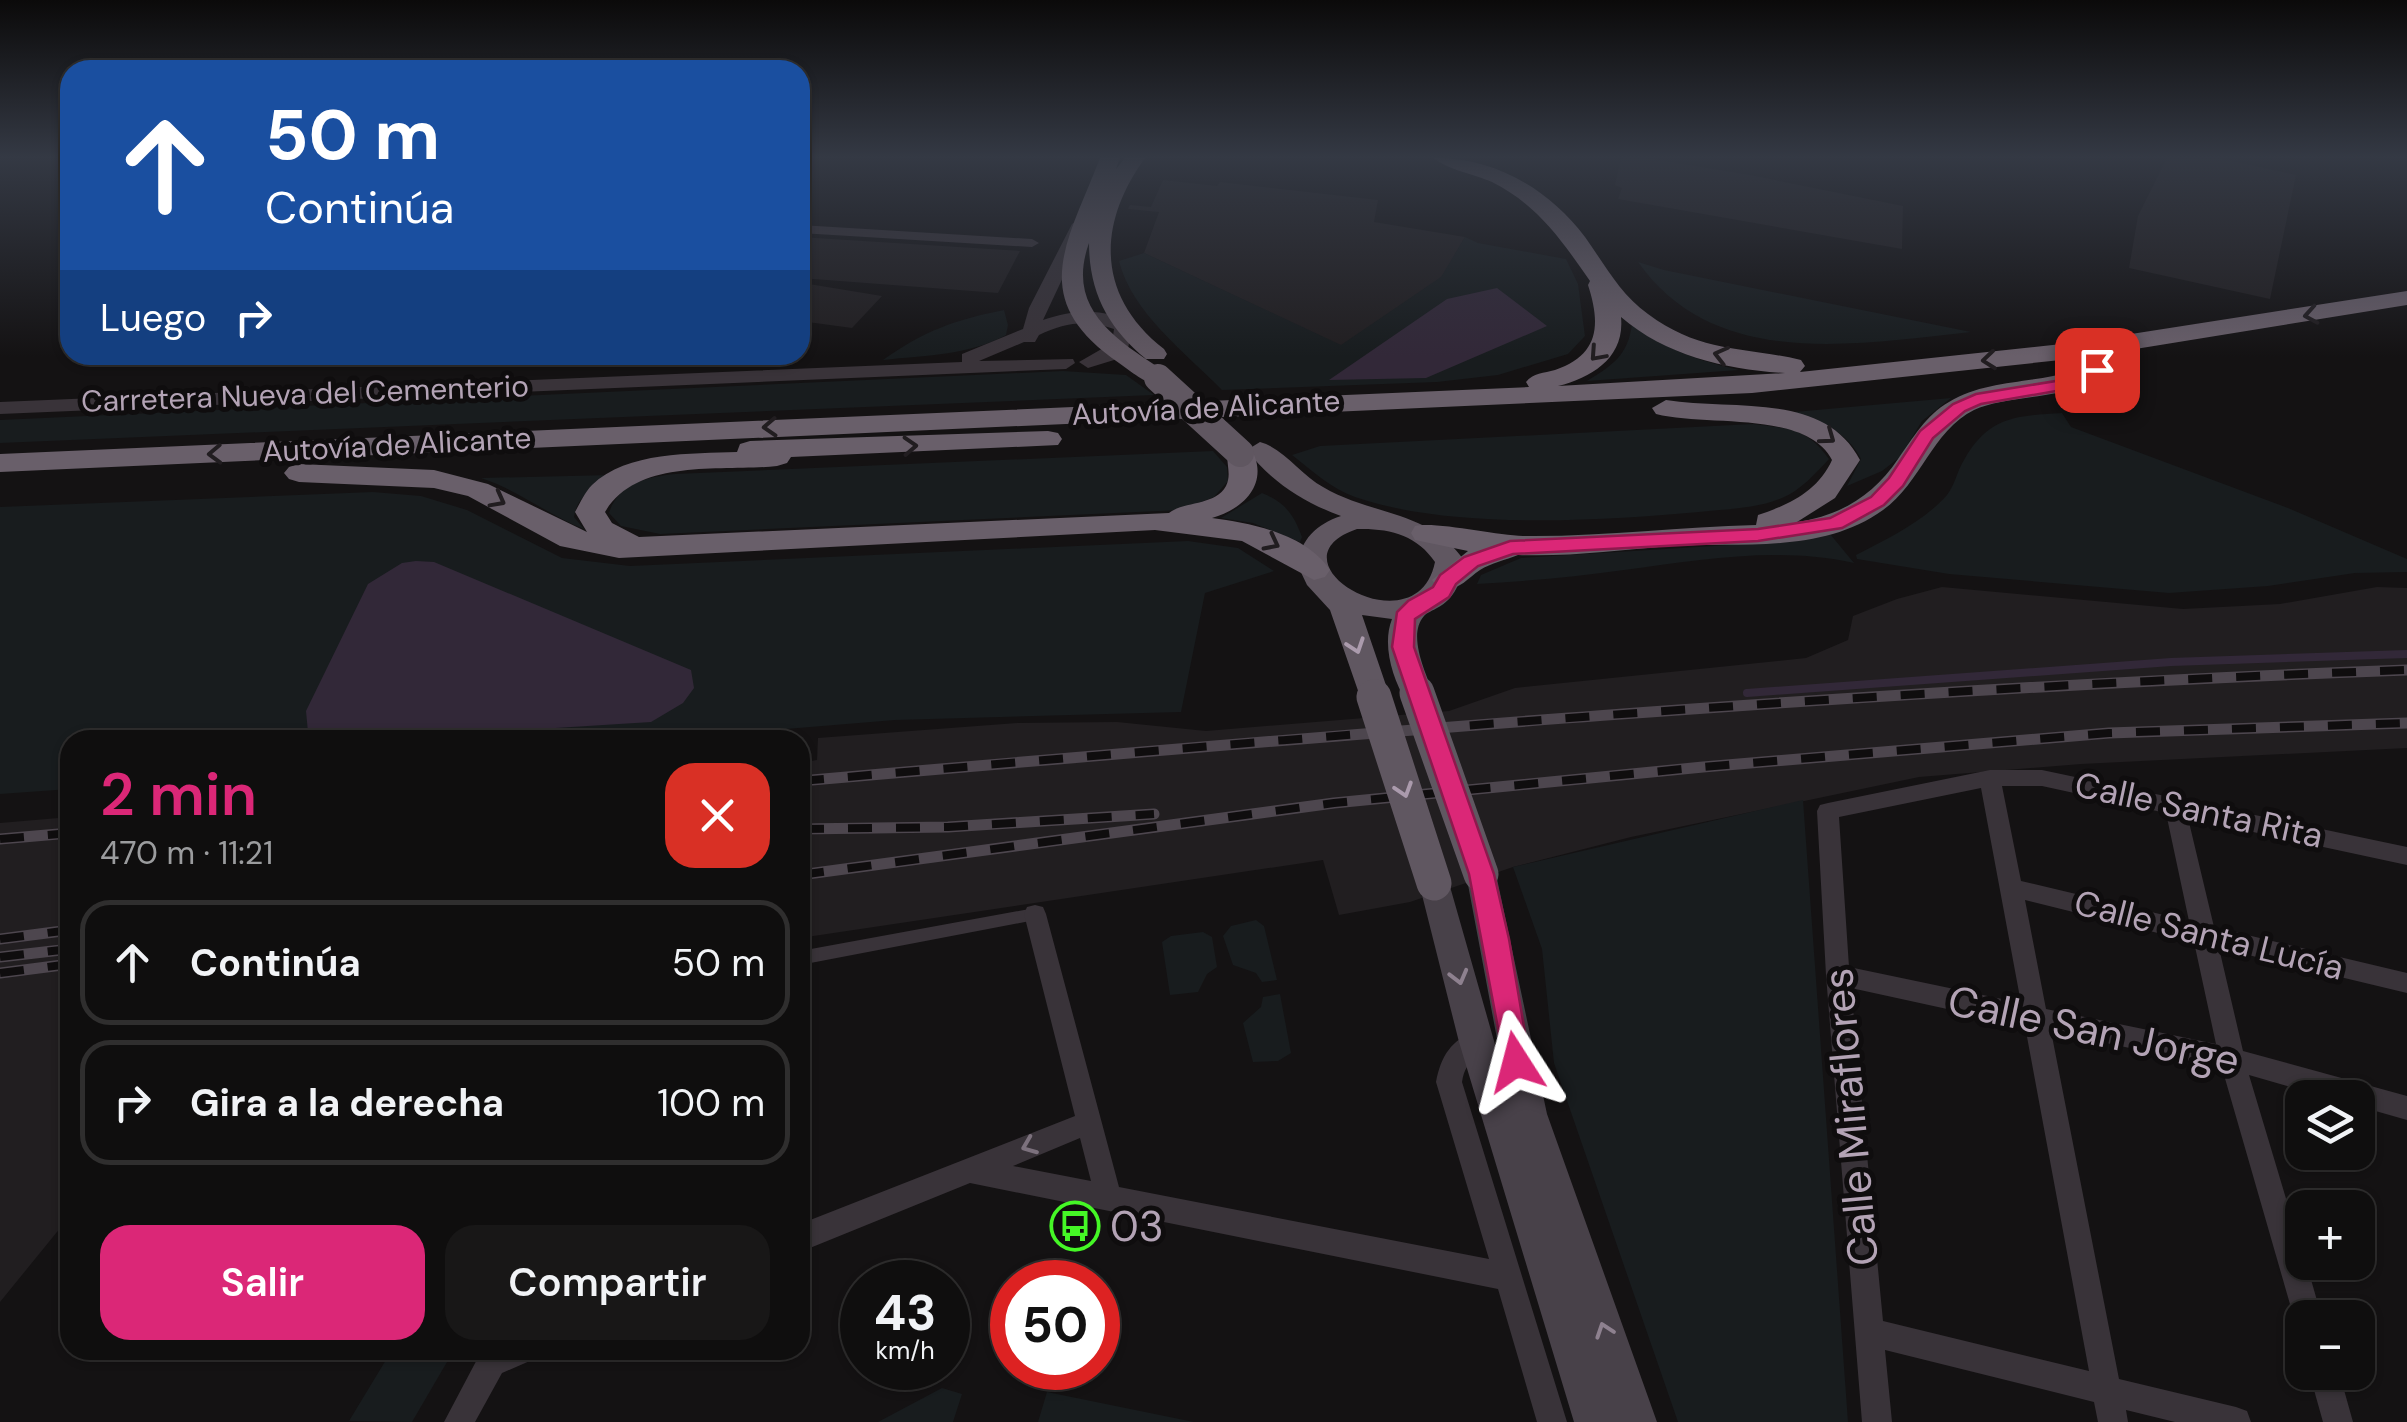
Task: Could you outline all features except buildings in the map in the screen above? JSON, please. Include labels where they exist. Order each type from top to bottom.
[{"type":"highway","points":[[1084,224],[1069,277],[1081,314],[1143,358],[1250,452],[1300,488],[1324,501],[1386,521],[1472,542],[1529,545],[1758,535],[1835,523],[1878,501],[1896,482],[1926,435],[1959,408],[1976,399],[2072,384],[2097,370]]},
{"type":"highway","points":[[1101,224],[1103,283],[1143,358]]},
{"type":"highway","points":[[1562,224],[1622,305],[1646,324],[1690,346],[1775,366],[1923,367]]},
{"type":"highway","points":[[1392,399],[1516,386],[1550,380],[1591,364],[1602,352],[1613,326],[1591,266]]},
{"type":"highway","name":"Autovía de Alicante","points":[[0,463],[1752,385],[2176,337],[2407,298]]},
{"type":"highway","points":[[2307,340],[2407,322]]},
{"type":"highway","name":"Autovía de Alicante","points":[[0,486],[1666,408],[1945,388],[2269,346]]},
{"type":"highway","points":[[1666,408],[1782,417],[1814,427],[1835,439],[1846,460],[1833,484],[1807,506],[1758,526],[1699,536]]},
{"type":"highway","points":[[633,547],[601,530],[590,512],[594,499],[621,478],[679,465],[766,459],[813,450]]},
{"type":"highway","points":[[300,473],[434,479],[478,490],[571,539],[633,547],[1154,521],[1200,513],[1225,503],[1241,489],[1250,452]]},
{"type":"highway","points":[[1250,452],[1308,518],[1316,557],[1345,611],[1434,883]]},
{"type":"highway","points":[[1154,521],[1248,532],[1286,550],[1316,557]]},
{"type":"highway","points":[[1316,557],[1331,531],[1354,522],[1386,521]]},
{"type":"highway","points":[[1426,533],[1450,562],[1448,580]]},
{"type":"highway","points":[[1335,597],[1375,608],[1415,606],[1434,598],[1448,580],[1484,555],[1529,545]]},
{"type":"highway","points":[[1415,606],[1405,617],[1402,629],[1417,693],[1481,874]]},
{"type":"main road","points":[[1481,874],[1529,1114],[1636,1422]]},
{"type":"main road","points":[[1434,883],[1476,1042],[1594,1422]]},
{"type":"street","points":[[1066,364],[1036,350],[1029,331],[1081,224]]},
{"type":"street","points":[[810,230],[1032,243]]},
{"type":"street","name":"Carretera Nueva del Cementerio","points":[[910,368],[984,355],[1056,318],[1081,314]]},
{"type":"street","name":"Carretera Nueva del Cementerio","points":[[0,408],[1143,358]]},
{"type":"street","points":[[1990,778],[2112,1422]]},
{"type":"street","name":"Calle Santa Rita","points":[[1828,811],[1990,778],[2042,778],[2407,856]]},
{"type":"street","points":[[2175,806],[2232,1059],[2303,1300]]},
{"type":"street","name":"Calle Miraflores","points":[[1828,811],[1838,974],[1877,1422]]},
{"type":"street","name":"Calle Santa Lucía","points":[[2011,888],[2407,983]]},
{"type":"street","points":[[810,956],[1035,914],[1109,1198]]},
{"type":"street","name":"Calle San Jorge","points":[[1838,974],[2232,1059],[2407,1108]]},
{"type":"street","points":[[1476,1042],[1461,1049],[1452,1063],[1449,1082],[1552,1422]]},
{"type":"street","points":[[810,1234],[1088,1123]]},
{"type":"street","points":[[970,1170],[1508,1278]]},
{"type":"street","points":[[1869,1332],[2236,1422]]},
{"type":"street","points":[[459,1422],[493,1360]]},
{"type":"street","points":[[2329,1390],[2338,1422]]},
{"type":"shaded area","points":[[1154,224],[1388,224],[1465,237],[1442,277],[1341,346],[1144,253]]},
{"type":"shaded area","points":[[1762,224],[1903,224],[1902,249]]},
{"type":"shaded area","points":[[2137,224],[2286,224],[2270,299],[2129,268]]},
{"type":"shaded area","points":[[1465,237],[1478,243],[1566,259],[1578,284],[1585,336],[1568,354],[1498,375],[1437,382],[1222,390],[1148,315],[1135,298],[1119,261],[1144,253],[1341,345],[1441,277]]},
{"type":"shaded area","points":[[810,238],[1020,251],[998,293],[810,279]]},
{"type":"shaded area","points":[[1638,262],[1971,332],[1835,344],[1747,335],[1706,321],[1670,297]]},
{"type":"shaded area","points":[[810,284],[882,296],[852,328],[810,322]]},
{"type":"shaded area","points":[[1497,288],[1547,326],[1426,378],[1329,380],[1447,299]]},
{"type":"shaded area","points":[[1004,310],[1006,335],[991,342],[946,354],[883,360],[940,328]]},
{"type":"shaded area","points":[[1632,324],[1683,353],[1739,370],[1587,381],[1618,358]]},
{"type":"shaded area","points":[[1063,371],[1126,375],[1154,395],[0,443],[0,420]]},
{"type":"shaded area","points":[[1951,398],[1922,421],[1900,457],[1882,471],[1847,486],[1861,459],[1855,449],[1833,429],[1794,412]]},
{"type":"shaded area","points":[[2062,413],[2071,427],[2288,508],[2407,559],[2407,572],[2355,573],[2268,586],[2169,593],[1949,574],[1857,559],[1856,555],[1904,529],[1937,505],[1950,491],[1974,445],[1994,427],[2031,415]]},
{"type":"shaded area","points":[[1753,424],[1805,435],[1829,459],[1802,486],[1772,502],[1660,515],[1526,520],[1435,515],[1346,494],[1292,455],[1320,446]]},
{"type":"shaded area","points":[[1213,451],[1227,467],[1228,481],[1214,497],[1181,510],[660,534],[621,526],[609,513],[619,495],[634,484],[675,474]]},
{"type":"shaded area","points":[[611,475],[579,503],[574,517],[584,529],[481,478]]},
{"type":"shaded area","points":[[373,492],[421,496],[467,510],[562,558],[630,566],[1188,541],[1238,548],[1274,571],[1205,593],[1181,712],[895,720],[775,730],[60,730],[60,790],[0,794],[0,507]]},
{"type":"shaded area","points":[[1262,493],[1288,510],[1302,537],[1300,542],[1253,523],[1221,518]]},
{"type":"shaded area","points":[[1830,534],[1854,563],[1796,556],[1739,556],[1477,584],[1481,575],[1521,558],[1746,544]]},
{"type":"shaded area","points":[[434,562],[691,670],[694,688],[683,703],[651,722],[524,730],[308,730],[306,711],[368,584],[402,563]]},
{"type":"shaded area","points":[[1942,587],[2183,609],[2280,604],[2377,587],[2407,588],[2407,748],[2081,764],[1919,777],[1631,837],[1513,867],[1410,902],[1339,915],[1323,860],[810,937],[810,761],[817,760],[818,738],[1017,723],[1117,722],[1206,731],[1449,711],[1515,688],[1806,658],[1848,640],[1853,616]]},
{"type":"shaded area","points":[[1803,800],[1848,1422],[1678,1422],[1554,1063],[1542,949],[1513,867]]},
{"type":"shaded area","points":[[60,818],[60,1228],[0,1302],[0,823]]},
{"type":"shaded area","points":[[1256,920],[1264,926],[1277,980],[1262,982],[1256,973],[1233,965],[1223,936],[1231,926]]},
{"type":"shaded area","points":[[1203,932],[1212,937],[1217,967],[1207,974],[1198,992],[1170,995],[1162,942],[1171,936]]},
{"type":"shaded area","points":[[1280,994],[1291,1053],[1278,1061],[1253,1062],[1243,1023],[1261,1007],[1263,997]]},
{"type":"shaded area","points":[[386,1360],[448,1360],[412,1422],[349,1421]]},
{"type":"shaded area","points":[[938,1390],[962,1394],[953,1422],[878,1422]]},
{"type":"shaded area","points":[[1047,1392],[1194,1422],[1038,1422]]},
{"type":"waterway","points":[[1747,693],[2171,662],[2407,654]]},
{"type":"railway","points":[[810,780],[1804,701],[2407,670]]},
{"type":"railway","points":[[810,874],[1334,803],[1703,767],[2109,733],[2407,723]]},
{"type":"railway","points":[[810,829],[948,827],[1154,814]]},
{"type":"railway","points":[[0,839],[60,834]]},
{"type":"railway","points":[[0,939],[60,931]]},
{"type":"railway","points":[[0,957],[60,950]]},
{"type":"railway","points":[[0,973],[60,965]]},
{"type":"place","name":"03","points":[[1075,1226]]},
{"type":"route","points":[[1516,1062],[1481,874],[1403,647],[1405,617],[1415,606],[1441,592],[1448,580],[1471,561],[1510,548],[1758,535],[1835,523],[1878,501],[1896,482],[1926,435],[1959,408],[1976,399],[2004,393],[2072,384],[2097,370]]}]
